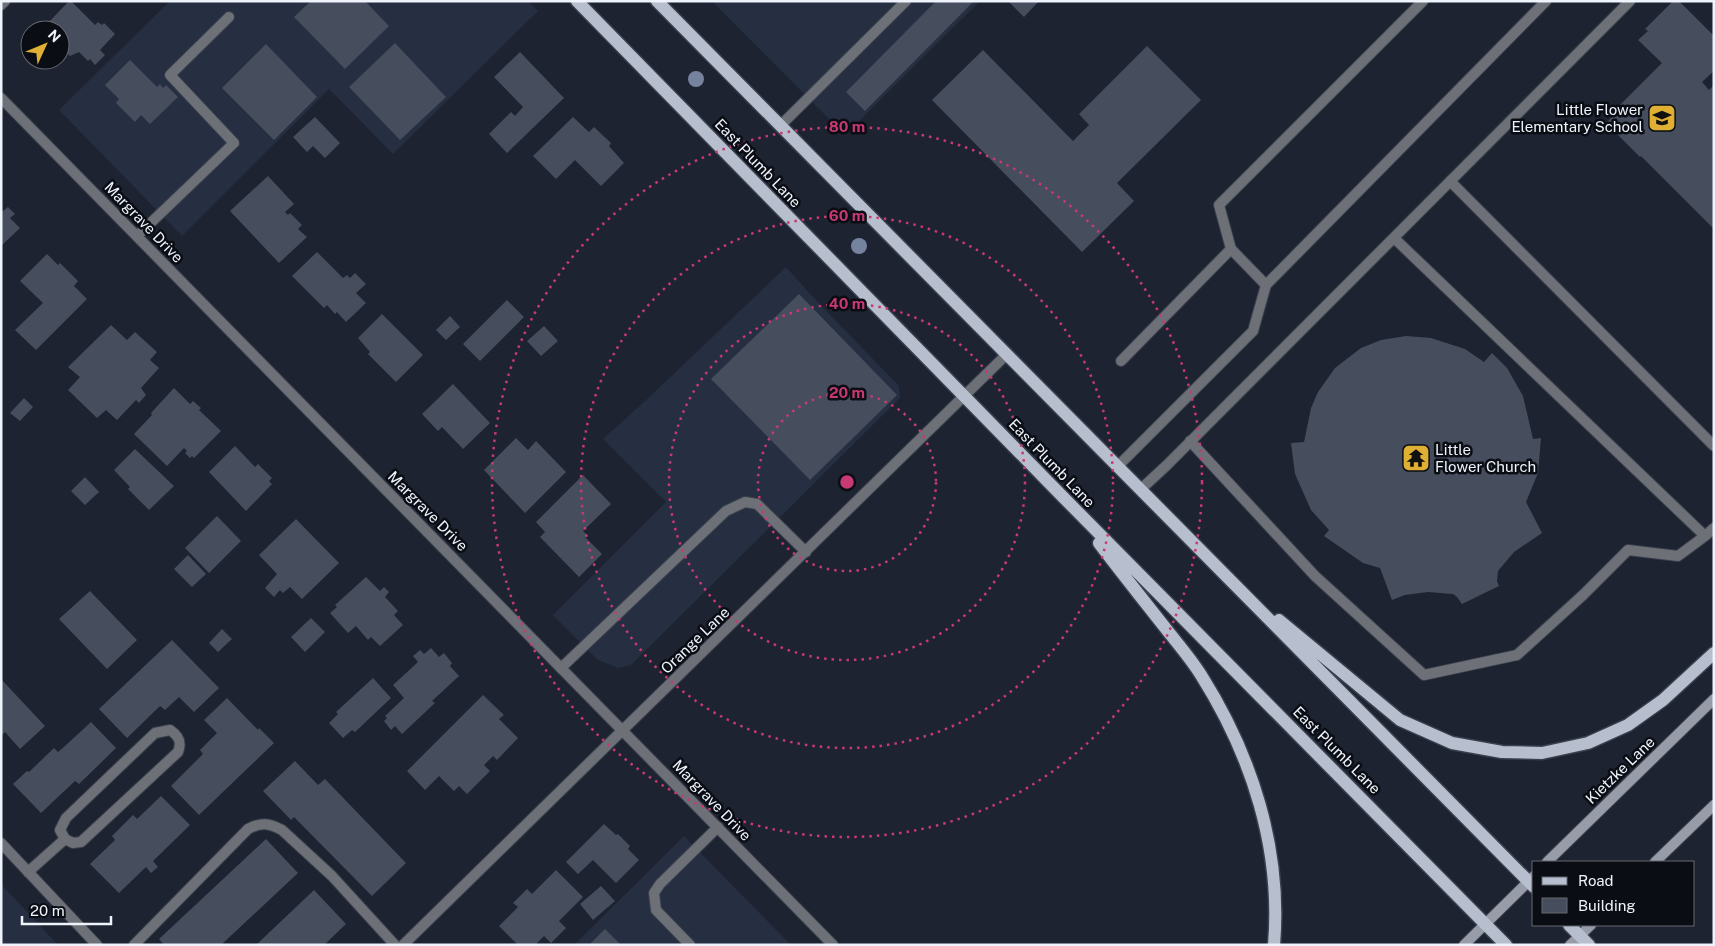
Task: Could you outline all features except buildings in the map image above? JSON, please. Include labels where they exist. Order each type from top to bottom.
[{"type":"main road","name":"East Plumb Lane","points":[[577,1],[1506,945]]},
{"type":"main road","points":[[657,1],[1219,571],[1532,881],[1485,923],[1464,945]]},
{"type":"main road","points":[[1064,498],[1200,674],[1226,720],[1250,771],[1267,829],[1274,873],[1276,918],[1274,945]]},
{"type":"main road","points":[[1219,571],[1400,720],[1452,742],[1502,752],[1542,753],[1588,743],[1628,725],[1663,700],[1714,653]]},
{"type":"main road","name":"Kietzke Lane","points":[[1548,861],[1714,699]]},
{"type":"main road","points":[[1656,861],[1714,805]]},
{"type":"main road","points":[[1570,926],[1584,940]]},
{"type":"main road","points":[[1570,945],[1584,940],[1591,926]]},
{"type":"street","points":[[1,6],[6,1]]},
{"type":"street","points":[[780,126],[906,1]]},
{"type":"street","points":[[1266,285],[1231,249],[1219,205],[1423,1]]},
{"type":"street","points":[[1117,467],[1253,331],[1266,285],[1546,1]]},
{"type":"street","points":[[1140,490],[1630,1]]},
{"type":"street","points":[[137,236],[234,143],[170,75],[229,18]]},
{"type":"street","name":"Margrave Drive","points":[[1,98],[833,945]]},
{"type":"street","points":[[1450,181],[1714,446]]},
{"type":"street","points":[[1394,238],[1705,536]]},
{"type":"street","points":[[1121,361],[1231,249]]},
{"type":"street","name":"Orange Lane","points":[[403,945],[1006,355]]},
{"type":"street","points":[[1190,441],[1315,576],[1424,674],[1517,655],[1583,595],[1628,550],[1678,556],[1714,528]]},
{"type":"street","points":[[561,668],[726,511],[745,502],[757,504],[806,552]]},
{"type":"street","points":[[170,730],[174,733],[179,739],[178,752],[81,842],[73,843],[65,839],[60,830],[66,818],[155,733],[170,730]]},
{"type":"street","points":[[134,945],[248,829],[258,824],[273,825],[282,830],[332,876],[395,945]]},
{"type":"street","points":[[690,945],[656,910],[654,893],[660,884],[718,827]]},
{"type":"street","points":[[28,872],[65,839]]},
{"type":"street","points":[[1,843],[97,945]]},
{"type":"shaded area","points":[[170,1],[528,1],[538,11],[393,154],[329,89],[182,236],[59,110]]},
{"type":"shaded area","points":[[712,1],[980,1],[845,135]]},
{"type":"shaded area","points":[[786,267],[899,386],[900,398],[631,665],[618,668],[598,660],[553,615],[666,502],[603,439]]},
{"type":"shaded area","points":[[684,836],[791,945],[574,945]]},
{"type":"shaded area","points":[[1,884],[58,945],[1,945]]},
{"type":"place","name":"Little Flower Elementary School","points":[[1662,118]]},
{"type":"place","name":"Little Flower Church","points":[[1416,458]]}]
